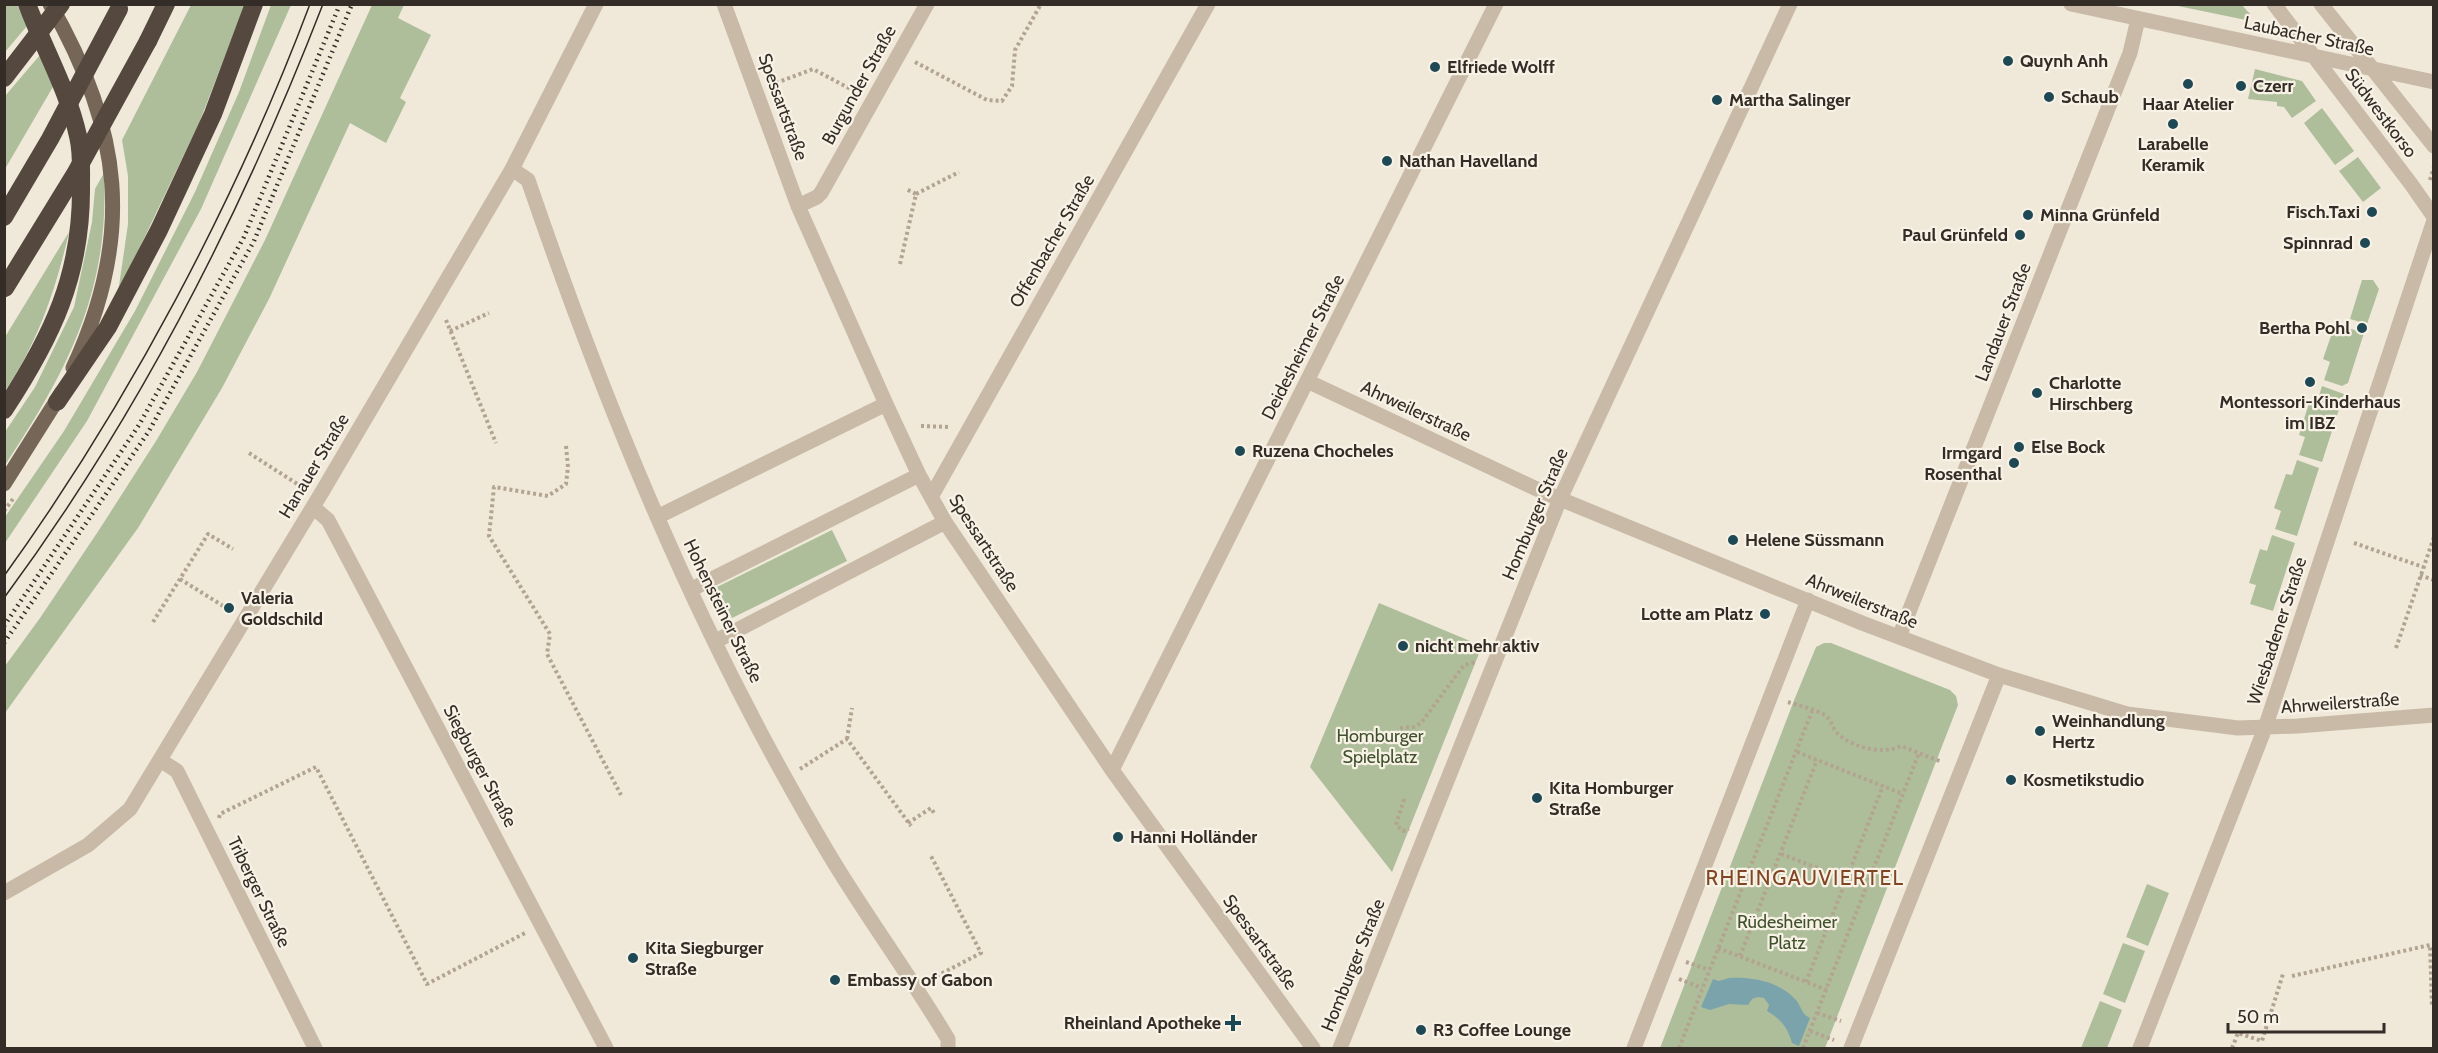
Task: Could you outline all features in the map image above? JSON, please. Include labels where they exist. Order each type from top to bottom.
[{"type":"highway","points":[[4,410],[33,364],[62,303],[72,269],[81,222],[79,138],[70,107],[27,4]]},
{"type":"highway","points":[[4,78],[61,4]]},
{"type":"highway","points":[[5,289],[75,174],[166,4]]},
{"type":"highway","points":[[57,402],[108,327],[159,230],[213,114],[254,4]]},
{"type":"highway","points":[[4,217],[50,139],[120,7]]},
{"type":"main road","points":[[4,484],[57,402],[87,337],[96,313],[110,254],[114,203],[105,133],[93,95],[65,30],[50,4]]},
{"type":"street","name":"Hanauer Straße","points":[[4,893],[88,845],[130,809],[313,507],[512,170],[596,4]]},
{"type":"street","name":"Spessartstraße","points":[[724,4],[798,206],[886,404],[930,496],[945,522],[1112,770],[1313,1048]]},
{"type":"street","name":"Burgunder Straße","points":[[798,206],[818,197],[821,193],[927,4]]},
{"type":"street","name":"Offenbacher Straße","points":[[930,496],[1208,4]]},
{"type":"street","name":"Deidesheimer Straße","points":[[1112,770],[1496,4]]},
{"type":"street","name":"Homburger Straße","points":[[1340,1048],[1560,499],[1790,4]]},
{"type":"street","name":"Laubacher Straße","points":[[2071,4],[2433,82]]},
{"type":"street","name":"Südwestkorso","points":[[2274,4],[2411,184],[2433,218]]},
{"type":"street","name":"Südwestkorso","points":[[2321,4],[2375,69],[2433,146]]},
{"type":"street","name":"Landauer Straße","points":[[1899,637],[2126,64],[2138,19]]},
{"type":"street","name":"Hohensteiner Straße","points":[[512,170],[528,180],[573,311],[657,517],[690,590],[789,784],[843,877],[948,1039],[948,1048]]},
{"type":"street","name":"Wiesbadener Straße","points":[[2140,1048],[2265,728],[2433,218]]},
{"type":"street","name":"Ahrweilerstraße","points":[[1307,381],[1560,499],[1899,637],[1999,675],[2127,714],[2232,727],[2265,728],[2433,715]]},
{"type":"street","points":[[657,517],[886,404]]},
{"type":"street","points":[[690,590],[919,475]]},
{"type":"street","name":"Siegburger Straße","points":[[313,507],[328,519],[606,1048]]},
{"type":"street","points":[[716,641],[945,522]]},
{"type":"street","points":[[1634,1048],[1808,600]]},
{"type":"street","points":[[1851,1048],[1999,675]]},
{"type":"street","name":"Triberger Straße","points":[[160,760],[177,771],[315,1048]]},
{"type":"path","points":[[915,62],[987,100],[1002,101],[1012,86],[1015,50],[1041,4]]},
{"type":"path","points":[[776,83],[813,69],[861,94]]},
{"type":"path","points":[[915,194],[959,172]]},
{"type":"path","points":[[906,189],[915,194]]},
{"type":"path","points":[[900,264],[915,194]]},
{"type":"path","points":[[450,331],[489,313]]},
{"type":"path","points":[[446,320],[496,443]]},
{"type":"path","points":[[921,426],[954,428]]},
{"type":"path","points":[[566,446],[568,467],[566,484],[548,496],[494,487],[489,536],[550,634],[547,654],[621,795]]},
{"type":"path","points":[[249,453],[302,487]]},
{"type":"path","points":[[153,622],[208,534],[232,549]]},
{"type":"path","points":[[2396,648],[2433,537]]},
{"type":"path","points":[[2354,543],[2423,567]]},
{"type":"path","points":[[2420,575],[2433,580]]},
{"type":"path","points":[[180,579],[228,609]]},
{"type":"path","points":[[1400,728],[1414,727],[1421,723],[1464,664],[1475,662]]},
{"type":"path","points":[[1788,702],[1828,717],[1838,734],[1863,747],[1892,750],[1901,746],[1942,762]]},
{"type":"path","points":[[852,708],[847,739],[910,824],[931,808],[934,813]]},
{"type":"path","points":[[1679,1048],[1812,711]]},
{"type":"path","points":[[800,769],[847,739]]},
{"type":"path","points":[[1797,752],[1904,794]]},
{"type":"path","points":[[1803,1048],[1919,753]]},
{"type":"path","points":[[1740,956],[1817,760]]},
{"type":"path","points":[[206,827],[218,822],[220,814],[316,767],[427,984],[541,925]]},
{"type":"path","points":[[1806,982],[1882,786]]},
{"type":"path","points":[[1404,799],[1396,825],[1403,831],[1409,829]]},
{"type":"path","points":[[1781,854],[1846,879]]},
{"type":"path","points":[[931,856],[981,953],[931,979]]},
{"type":"path","points":[[2292,976],[2430,945],[2433,1007]]},
{"type":"path","points":[[1718,948],[1827,990]]},
{"type":"path","points":[[1686,962],[1709,970]]},
{"type":"path","points":[[2232,1048],[2238,1033],[2262,1041],[2283,974]]},
{"type":"path","points":[[1679,979],[1702,988]]},
{"type":"path","points":[[1817,1013],[1841,1021]]},
{"type":"path","points":[[1810,1031],[1834,1040]]},
{"type":"green space","points":[[5,5],[17,5],[27,26],[5,52]]},
{"type":"green space","points":[[191,5],[245,5],[199,123],[118,293],[128,224],[128,176],[122,140]]},
{"type":"green space","points":[[271,5],[291,5],[201,209],[87,421],[5,543],[5,517],[64,431],[135,311],[195,192],[239,92]]},
{"type":"green space","points":[[372,5],[404,5],[398,18],[431,35],[400,98],[406,102],[386,143],[350,123],[269,299],[222,388],[138,528],[5,713],[5,666],[99,530],[197,372],[265,240]]},
{"type":"green space","points":[[2173,5],[2242,5],[2250,14],[2246,20]]},
{"type":"green space","points":[[40,55],[54,85],[5,169],[5,96]]},
{"type":"green space","points":[[2255,69],[2302,81],[2316,101],[2292,118],[2284,107],[2277,106],[2277,102],[2248,99]]},
{"type":"green space","points":[[2322,108],[2354,151],[2335,165],[2304,123]]},
{"type":"green space","points":[[2358,157],[2381,188],[2363,202],[2339,171]]},
{"type":"green space","points":[[104,173],[104,215],[100,255],[92,292],[66,362],[28,430],[5,465],[5,432],[35,387],[74,307],[92,222],[95,189]]},
{"type":"green space","points":[[69,232],[58,274],[36,334],[5,391],[5,337]]},
{"type":"green space","points":[[2362,280],[2373,280],[2379,289],[2367,324],[2350,319]]},
{"type":"green space","points":[[2338,325],[2364,333],[2348,383],[2342,386],[2324,380],[2330,362],[2323,359],[2333,330],[2336,330]]},
{"type":"green space","points":[[2322,386],[2344,394],[2322,462],[2299,455],[2305,437],[2299,435],[2310,400],[2317,402]]},
{"type":"green space","points":[[2297,460],[2319,468],[2297,536],[2275,529],[2281,511],[2274,508],[2286,474],[2292,475]]},
{"type":"green space","points":[[832,530],[847,561],[732,618],[717,587]]},
{"type":"green space","points":[[2272,535],[2295,543],[2273,611],[2250,604],[2256,585],[2249,583],[2260,549],[2267,551]]},
{"type":"green space","name":"Homburger Spielplatz","points":[[1379,603],[1482,646],[1392,872],[1310,767]]},
{"type":"green space","name":"Rüdesheimer Platz","points":[[1824,643],[1831,643],[1950,690],[1956,696],[1958,705],[1825,1048],[1660,1048],[1795,698],[1816,647]]},
{"type":"green space","points":[[2147,884],[2169,893],[2148,946],[2126,937]]},
{"type":"green space","points":[[2123,943],[2145,951],[2125,1003],[2103,994]]},
{"type":"green space","points":[[2100,1001],[2122,1010],[2107,1048],[2081,1048]]},
{"type":"water","points":[[1729,978],[1747,978],[1773,984],[1782,988],[1796,1000],[1803,1013],[1810,1018],[1799,1046],[1792,1043],[1783,1024],[1767,1011],[1769,1005],[1764,998],[1752,999],[1748,1005],[1729,1004],[1710,1010],[1701,1007],[1713,979],[1719,981]]},
{"type":"tram line","points":[[4,576],[94,442],[175,300],[248,153],[310,4]]},
{"type":"tram line","points":[[4,598],[53,529],[99,458],[183,312],[258,160],[323,4]]},
{"type":"railway","points":[[4,626],[139,425],[244,237],[340,4]]},
{"type":"railway","points":[[4,643],[149,431],[254,241],[352,4]]},
{"type":"place","name":"Quynh Anh","points":[[2008,61]]},
{"type":"place","name":"Elfriede Wolff","points":[[1435,67]]},
{"type":"place","name":"Haar Atelier","points":[[2188,84]]},
{"type":"place","name":"Czerr","points":[[2241,86]]},
{"type":"place","name":"Schaub","points":[[2049,97]]},
{"type":"place","name":"Martha Salinger","points":[[1717,100]]},
{"type":"place","name":"Larabelle Keramik","points":[[2173,124]]},
{"type":"place","name":"Nathan Havelland","points":[[1387,161]]},
{"type":"place","name":"Fisch.Taxi","points":[[2372,212]]},
{"type":"place","name":"Minna Grünfeld","points":[[2028,215]]},
{"type":"place","name":"Paul Grünfeld","points":[[2020,235]]},
{"type":"place","name":"Spinnrad","points":[[2365,243]]},
{"type":"place","name":"Bertha Pohl","points":[[2362,328]]},
{"type":"place","name":"Montessori-Kinderhaus im IBZ","points":[[2310,382]]},
{"type":"place","name":"Charlotte Hirschberg","points":[[2037,393]]},
{"type":"place","name":"Else Bock","points":[[2019,447]]},
{"type":"place","name":"Ruzena Chocheles","points":[[1240,451]]},
{"type":"place","name":"Irmgard Rosenthal","points":[[2014,463]]},
{"type":"place","name":"Helene Süssmann","points":[[1733,540]]},
{"type":"place","name":"Valeria Goldschild","points":[[229,608]]},
{"type":"place","name":"Lotte am Platz","points":[[1765,614]]},
{"type":"place","name":"nicht mehr aktiv","points":[[1403,646]]},
{"type":"place","name":"Weinhandlung Hertz","points":[[2040,731]]},
{"type":"place","name":"Kosmetikstudio","points":[[2011,780]]},
{"type":"place","name":"Kita Homburger Straße","points":[[1537,798]]},
{"type":"place","name":"Hanni Holländer","points":[[1118,837]]},
{"type":"place","name":"Kita Siegburger Straße","points":[[633,958]]},
{"type":"place","name":"Embassy of Gabon","points":[[835,980]]},
{"type":"place","name":"Rheinland Apotheke","points":[[1233,1023]]},
{"type":"place","name":"R3 Coffee Lounge","points":[[1421,1030]]},
{"type":"district","name":"RHEINGAUVIERTEL","points":[[1805,877]]}]
